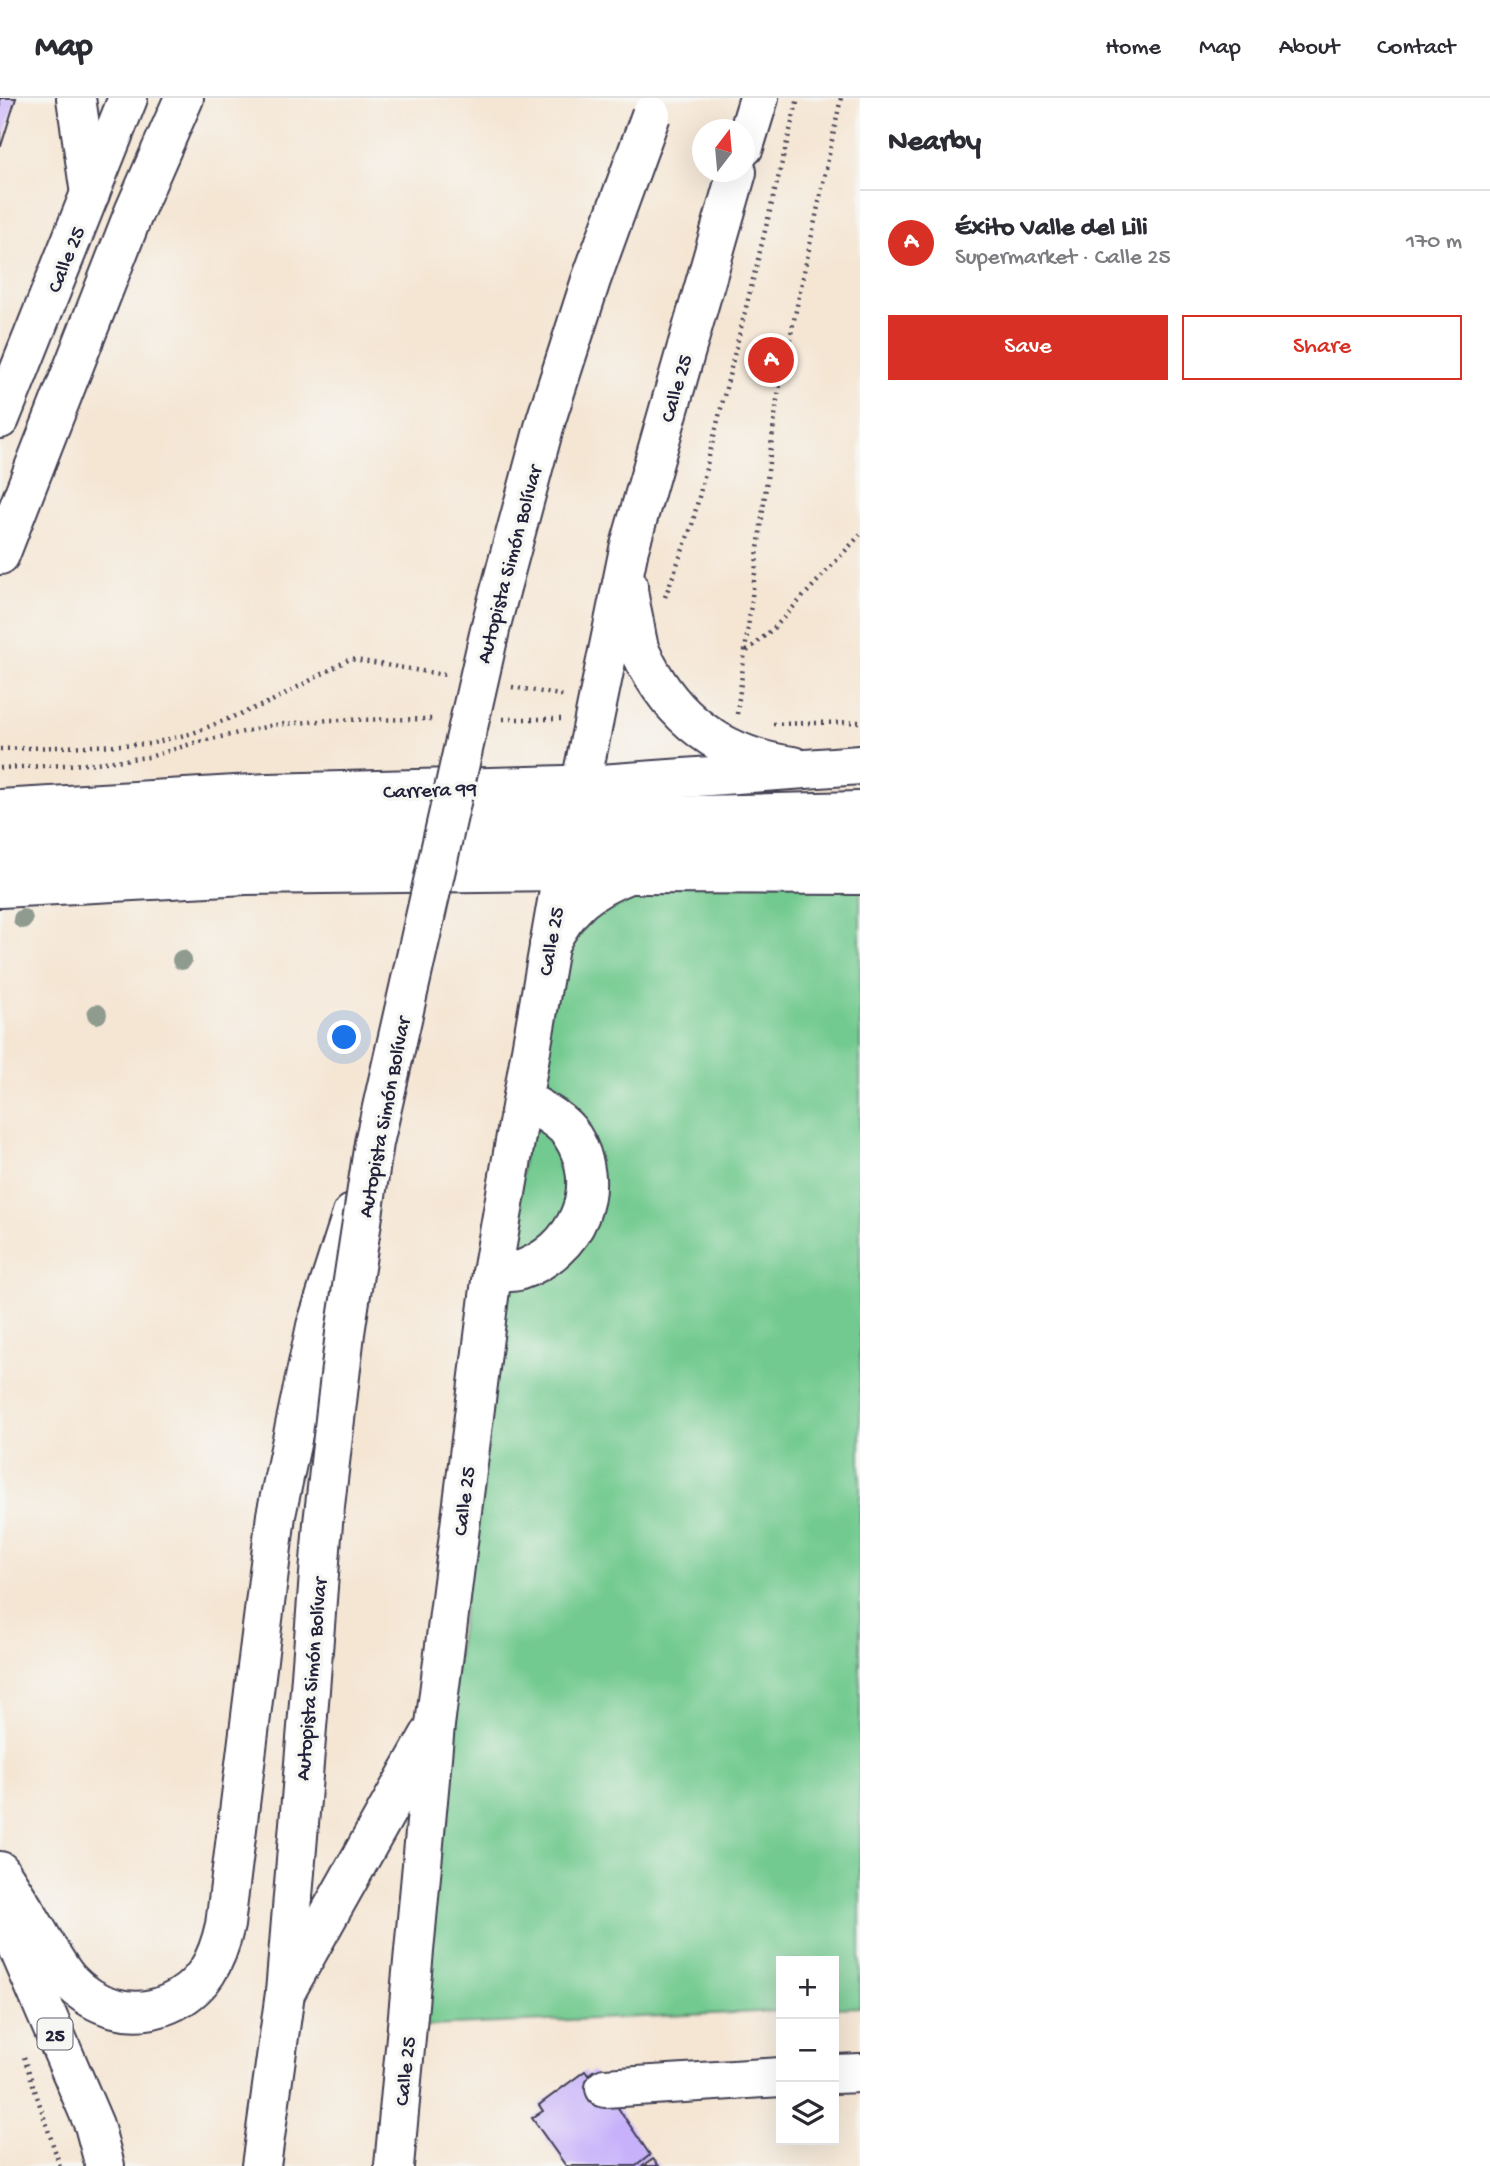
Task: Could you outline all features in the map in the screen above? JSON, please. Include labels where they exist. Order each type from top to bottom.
[{"type":"main road","points":[[76,98],[90,196]]},
{"type":"main road","name":"Calle 25","points":[[0,419],[128,98]]},
{"type":"main road","points":[[0,555],[134,212],[184,98]]},
{"type":"main road","points":[[753,119],[759,98]]},
{"type":"main road","name":"Autopista Simón Bolívar","points":[[261,2166],[285,1993],[332,1442],[345,1333],[374,1143],[492,621],[555,394],[591,280],[654,107]]},
{"type":"main road","name":"Calle 25","points":[[394,2166],[435,1725],[492,1273],[548,945],[629,549],[734,182]]},
{"type":"main road","points":[[629,549],[628,592],[640,652],[672,704],[700,731],[734,751],[771,763],[809,768]]},
{"type":"main road","name":"Carrera 99","points":[[0,888],[246,875],[572,831],[809,768],[860,765]]},
{"type":"main road","name":"Carrera 99","points":[[0,809],[268,793],[572,831],[628,874],[860,875]]},
{"type":"main road","points":[[0,867],[251,854],[860,811]]},
{"type":"main road","points":[[0,836],[261,820],[860,843]]},
{"type":"main road","points":[[548,945],[562,919],[581,898],[628,874]]},
{"type":"main road","points":[[492,1273],[516,1272],[546,1258],[568,1239],[581,1214],[587,1186],[582,1158],[570,1132],[544,1111],[523,1099]]},
{"type":"main road","points":[[0,1871],[69,1980],[87,1996],[107,2007],[129,2011],[160,2007],[183,1997],[206,1975],[221,1945],[225,1925],[278,1501],[316,1326],[374,1143]]},
{"type":"main road","name":"Calle 25","points":[[285,1993],[435,1725]]},
{"type":"main road","name":"25","points":[[0,1905],[94,2125],[105,2166]]},
{"type":"main road","points":[[839,2074],[860,2073]]},
{"type":"main road","points":[[606,2088],[776,2077]]},
{"type":"path","points":[[665,599],[692,525],[798,98]]},
{"type":"path","points":[[737,715],[778,400],[841,98]]},
{"type":"path","points":[[746,651],[775,627],[860,535]]},
{"type":"path","points":[[0,749],[149,744],[193,733],[270,702],[350,659],[446,676]]},
{"type":"path","points":[[500,685],[595,710]]},
{"type":"path","points":[[727,709],[749,718]]},
{"type":"path","points":[[496,719],[595,710]]},
{"type":"path","points":[[0,768],[87,764],[149,757],[194,743],[274,725],[330,720],[441,719]]},
{"type":"path","points":[[762,722],[774,725],[860,722]]},
{"type":"path","points":[[22,2049],[60,2166]]},
{"type":"green space","points":[[860,875],[860,2007],[839,2008],[839,1956],[776,1956],[776,2011],[408,2027],[559,890]]},
{"type":"building","points":[[0,98],[16,98],[1,146],[0,146]]},
{"type":"building","points":[[585,2071],[588,2075],[593,2071],[650,2155],[636,2166],[566,2166],[532,2118],[543,2111],[539,2105]]},
{"type":"building","points":[[653,2159],[659,2166],[643,2166]]},
{"type":"place","name":"Éxito Valle del Lili","points":[[771,360]]}]
